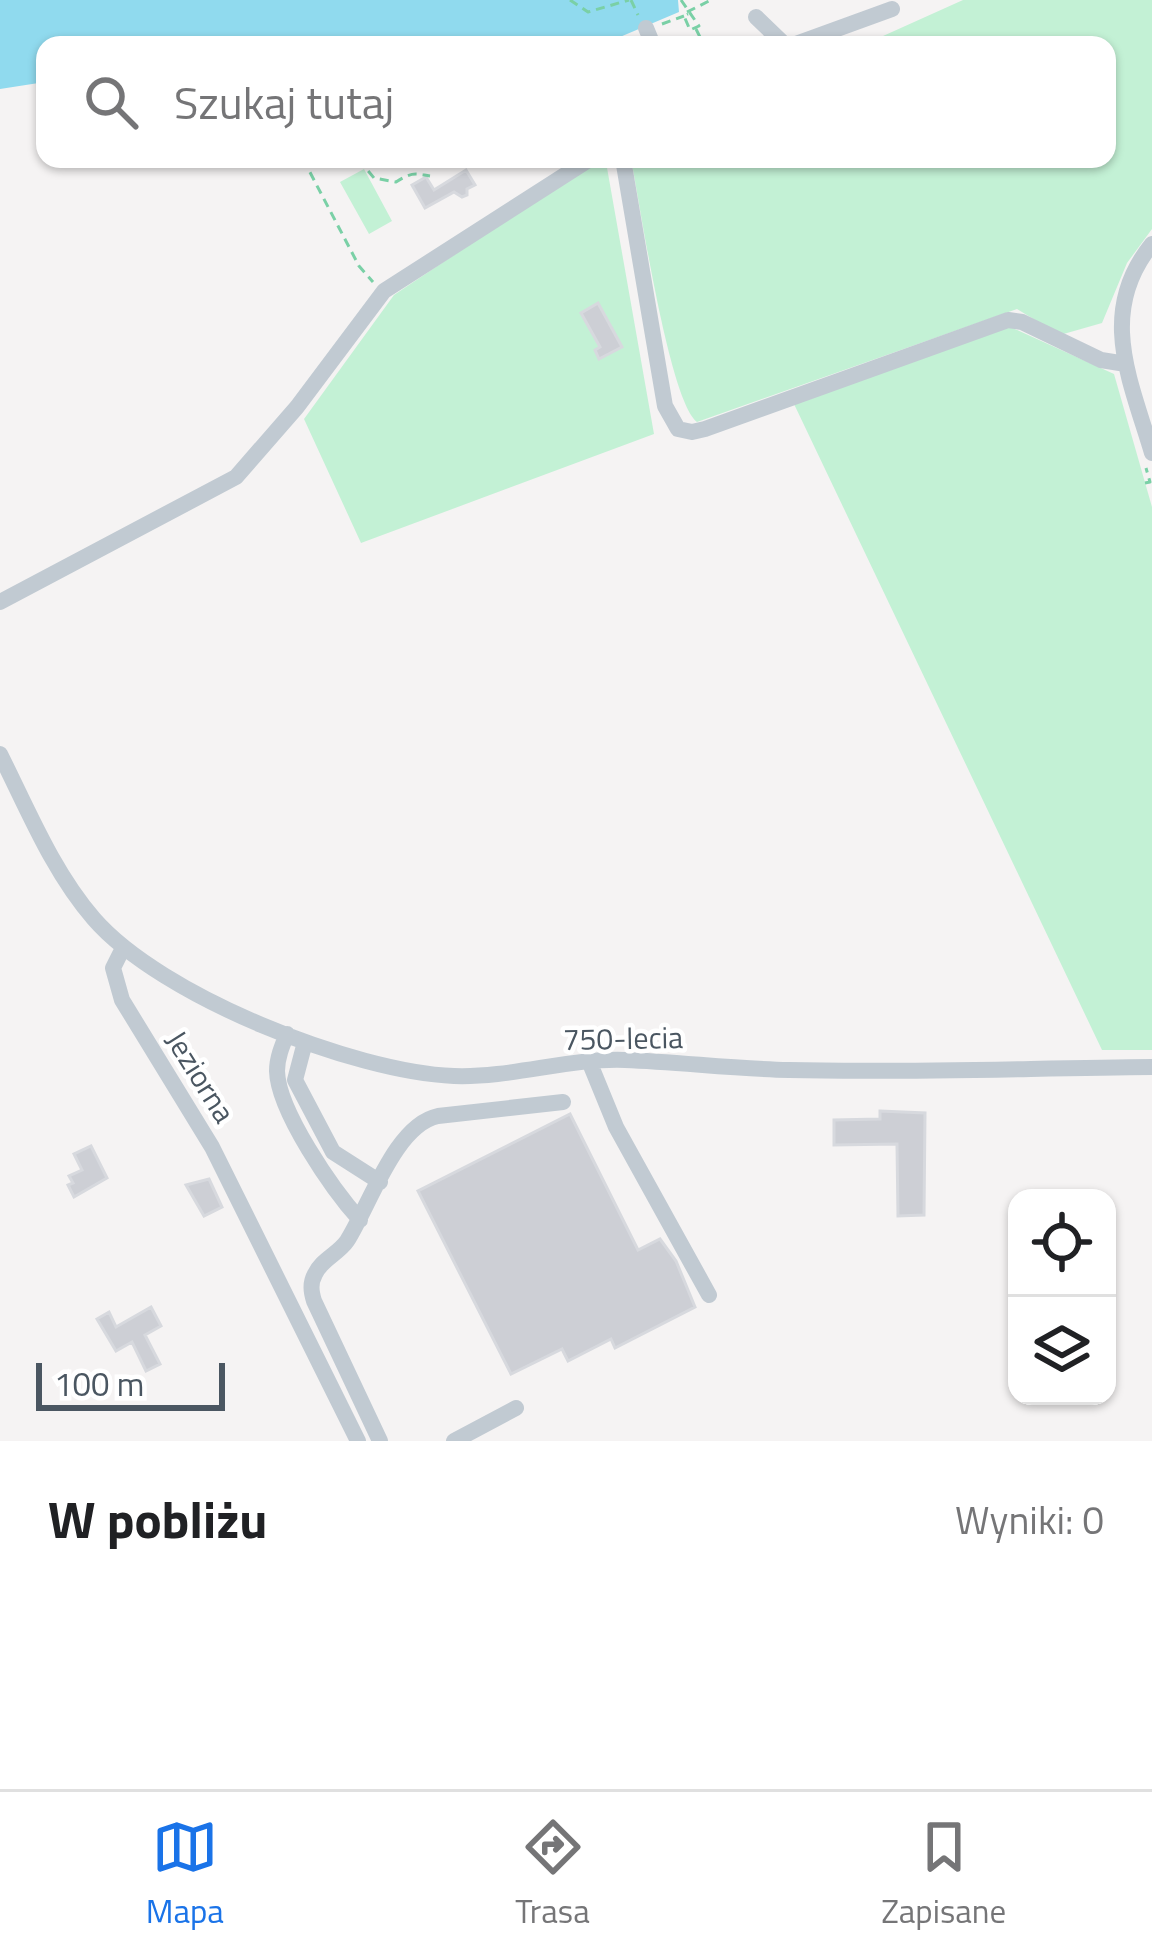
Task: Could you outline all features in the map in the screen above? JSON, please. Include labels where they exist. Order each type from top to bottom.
[{"type":"street","points":[[814,36],[892,8]]},
{"type":"street","points":[[756,17],[784,36]]},
{"type":"street","points":[[0,602],[243,472],[384,291],[576,168]]},
{"type":"street","points":[[622,168],[665,406],[678,429],[698,431],[1008,320],[1022,322],[1101,360],[1126,364]]},
{"type":"street","points":[[1152,244],[1136,266],[1123,299],[1121,330],[1126,364],[1144,395],[1152,453]]},
{"type":"street","points":[[0,754],[71,888],[123,948]]},
{"type":"street","name":"750-lecia","points":[[123,948],[174,982],[305,1042],[375,1066],[435,1075],[489,1075],[619,1060],[803,1070],[1152,1067]]},
{"type":"street","name":"Jeziorna","points":[[123,948],[113,968],[122,1000],[223,1167],[358,1441]]},
{"type":"street","points":[[287,1034],[277,1062],[280,1088],[322,1173],[360,1220]]},
{"type":"street","points":[[305,1042],[295,1080],[327,1144],[342,1161],[380,1182]]},
{"type":"street","points":[[589,1061],[610,1115],[710,1295]]},
{"type":"street","points":[[380,1441],[311,1289],[317,1269],[341,1249],[412,1128],[430,1117],[563,1102]]},
{"type":"street","points":[[454,1441],[516,1408]]},
{"type":"path","points":[[570,0],[588,12],[630,0],[634,8]]},
{"type":"path","points":[[681,0],[690,30],[699,26],[693,12],[686,14]]},
{"type":"path","points":[[649,35],[711,0]]},
{"type":"path","points":[[695,28],[699,36]]},
{"type":"path","points":[[308,168],[363,273],[384,291]]},
{"type":"path","points":[[366,168],[374,178],[396,182],[421,171],[430,176]]},
{"type":"path","points":[[407,168],[410,173]]},
{"type":"green space","points":[[963,0],[1152,0],[1152,229],[1127,263],[1102,323],[1060,335],[1017,309],[697,422],[686,406],[666,341],[633,168],[1116,168],[1116,36],[883,36]]},
{"type":"green space","points":[[584,168],[607,168],[654,434],[361,543],[304,419],[394,295]]},
{"type":"green space","points":[[364,169],[392,221],[369,234],[340,182]]},
{"type":"green space","points":[[1008,326],[1114,374],[1152,507],[1152,1050],[1102,1050],[794,404]]},
{"type":"water","points":[[0,0],[678,0],[679,12],[622,36],[36,36],[36,83],[0,89]]},
{"type":"building","points":[[466,170],[475,185],[467,189],[467,195],[454,192],[425,208],[412,185],[426,177],[434,190]]},
{"type":"building","points":[[598,303],[622,347],[599,359],[595,350],[600,347],[581,313]]},
{"type":"building","points":[[880,1111],[925,1113],[924,1215],[898,1216],[897,1144],[834,1145],[834,1120],[880,1119]]},
{"type":"building","points":[[570,1114],[638,1250],[660,1239],[676,1261],[695,1307],[615,1348],[611,1339],[568,1361],[562,1349],[511,1374],[418,1191]]},
{"type":"building","points":[[91,1146],[107,1178],[74,1197],[69,1176],[82,1170],[74,1154]]},
{"type":"building","points":[[209,1179],[222,1207],[204,1216],[186,1185]]},
{"type":"building","points":[[151,1307],[161,1326],[145,1335],[160,1364],[146,1371],[132,1342],[116,1351],[97,1319],[109,1312],[116,1327]]}]
